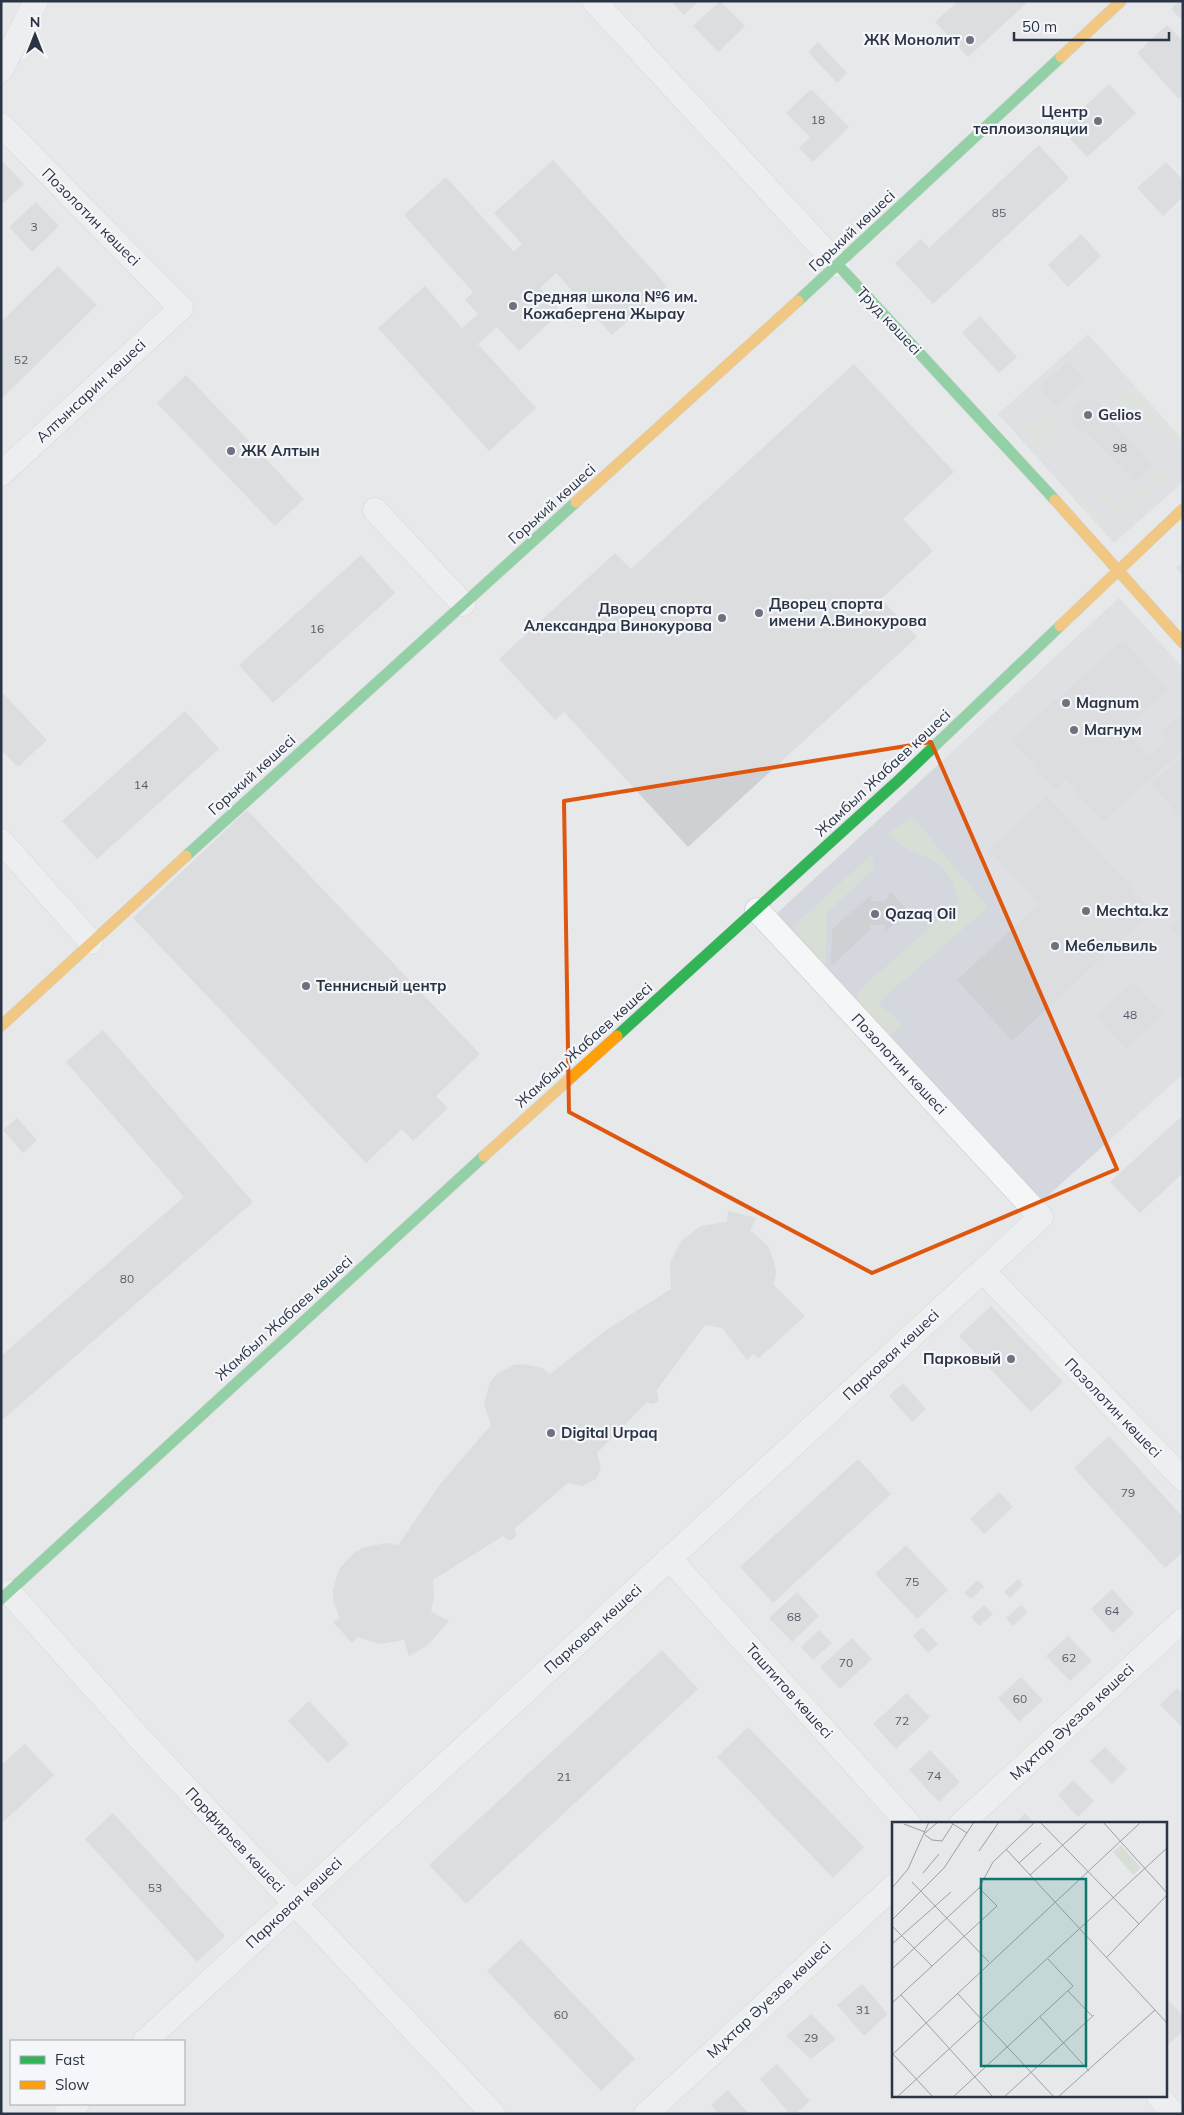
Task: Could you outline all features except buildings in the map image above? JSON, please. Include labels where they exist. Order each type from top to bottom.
[{"type":"street","points":[[1,70],[36,1]]},
{"type":"street","name":"Труд көшесі","points":[[594,1],[1029,472],[1183,643]]},
{"type":"street","name":"Горький көшесі","points":[[1,1026],[838,265],[1121,1]]},
{"type":"street","name":"Позолотин көшесі","points":[[1,125],[181,308]]},
{"type":"street","name":"Алтынсарин көшесі","points":[[1,474],[181,308]]},
{"type":"street","name":"Жамбыл Жабаев көшесі","points":[[4,1591],[757,910],[1118,573],[1183,509]]},
{"type":"street","points":[[375,510],[463,604]]},
{"type":"street","points":[[1,841],[92,942]]},
{"type":"street","name":"Позолотин көшесі","points":[[757,910],[1041,1217]]},
{"type":"street","name":"Парковая көшесі","points":[[146,2040],[293,1902],[1041,1217]]},
{"type":"street","name":"Позолотин көшесі","points":[[983,1271],[1183,1480]]},
{"type":"street","name":"Таштитов көшесі","points":[[669,1558],[907,1822]]},
{"type":"street","name":"Порфирьев көшесі","points":[[4,1591],[144,1743],[493,2114]]},
{"type":"street","name":"Мұхтар Әуезов көшесі","points":[[963,1822],[1183,1620]]},
{"type":"street","name":"Мұхтар Әуезов көшесі","points":[[646,2114],[892,1887]]},
{"type":"street","points":[[1160,2098],[1174,2114]]},
{"type":"street","points":[[66,2114],[76,2105]]},
{"type":"highlighted area","points":[[931,742],[1117,1169],[872,1273],[569,1112],[564,801]]},
{"type":"shaded area","points":[[1088,334],[1183,440],[1183,482],[1114,543],[998,414]]},
{"type":"shaded area","points":[[1133,385],[1183,440],[1183,444],[1113,400]]},
{"type":"shaded area","points":[[1046,411],[1063,431],[1040,453],[1018,428]]},
{"type":"shaded area","points":[[1164,467],[1176,471],[1124,516],[1116,515],[1091,489],[1099,488],[1116,506],[1121,506]]},
{"type":"shaded area","points":[[1082,495],[1109,523],[1100,526],[1075,501]]},
{"type":"shaded area","points":[[1119,598],[1183,668],[1183,1074],[1042,1201],[774,916]]},
{"type":"shaded area","points":[[912,816],[988,907],[878,1003],[902,1024],[888,1039],[856,1006],[858,991],[959,902],[953,885],[939,865],[900,844],[888,834]]},
{"type":"shaded area","points":[[872,854],[874,868],[827,913],[826,960],[824,964],[792,927]]},
{"type":"traffic: fast","points":[[798,301],[1061,57]]},
{"type":"traffic: fast","points":[[838,265],[1055,500]]},
{"type":"traffic: fast","points":[[186,856],[576,502]]},
{"type":"traffic: fast","points":[[617,1036],[900,779],[1060,626]]},
{"type":"traffic: fast","points":[[1,1599],[484,1156]]},
{"type":"traffic: slow","points":[[1061,57],[1121,1]]},
{"type":"traffic: slow","points":[[576,502],[798,301]]},
{"type":"traffic: slow","points":[[1055,500],[1183,643]]},
{"type":"traffic: slow","points":[[1060,626],[1183,509]]},
{"type":"traffic: slow","points":[[1,1026],[186,856]]},
{"type":"traffic: slow","points":[[484,1156],[617,1036]]},
{"type":"place","name":"ЖК Монолит","points":[[970,40]]},
{"type":"place","name":"Центр теплоизоляции","points":[[1098,121]]},
{"type":"place","name":"Средняя школа №6 им. Кожабергена Жырау","points":[[513,306]]},
{"type":"place","name":"Gelios","points":[[1088,415]]},
{"type":"place","name":"ЖК Алтын","points":[[231,451]]},
{"type":"place","name":"Дворец спорта имени А.Винокурова","points":[[759,613]]},
{"type":"place","name":"Дворец спорта Александра Винокурова","points":[[722,618]]},
{"type":"place","name":"Magnum","points":[[1066,703]]},
{"type":"place","name":"Магнум","points":[[1074,730]]},
{"type":"place","name":"Mechta.kz","points":[[1086,911]]},
{"type":"place","name":"Qazaq Oil","points":[[875,914]]},
{"type":"place","name":"Мебельвиль","points":[[1055,946]]},
{"type":"place","name":"Теннисный центр","points":[[306,986]]},
{"type":"place","name":"Парковый","points":[[1011,1359]]},
{"type":"place","name":"Digital Urpaq","points":[[551,1433]]}]
